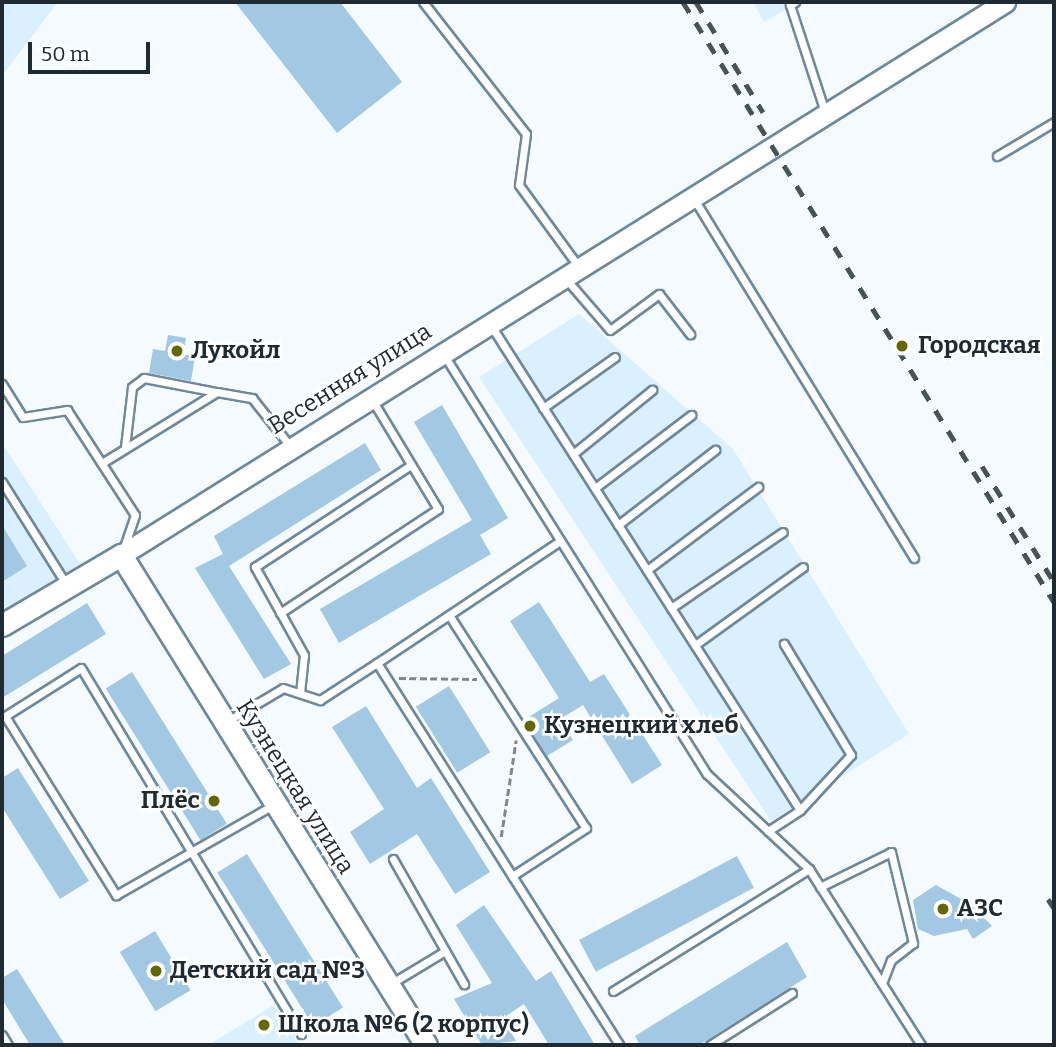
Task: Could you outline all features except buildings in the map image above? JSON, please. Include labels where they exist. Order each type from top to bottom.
[{"type":"main road","name":"Весенняя улица","points":[[2,625],[67,584],[121,555]]},
{"type":"main road","name":"Кузнецкая улица","points":[[121,555],[426,1045]]},
{"type":"street","name":"Весенняя улица","points":[[121,555],[691,195],[1005,2]]},
{"type":"lane","points":[[423,2],[526,134],[519,185],[570,272],[610,330],[659,294],[690,334]]},
{"type":"lane","points":[[795,2],[790,5],[825,113]]},
{"type":"lane","points":[[997,156],[1054,122]]},
{"type":"lane","points":[[691,195],[914,558]]},
{"type":"lane","points":[[489,323],[800,810]]},
{"type":"lane","points":[[442,353],[707,774],[809,869],[918,1044]]},
{"type":"lane","points":[[543,408],[615,358]]},
{"type":"lane","points":[[125,447],[132,387],[144,378],[252,398],[292,447]]},
{"type":"lane","points":[[2,384],[23,417],[67,410],[135,515],[121,555]]},
{"type":"lane","points":[[573,454],[652,390]]},
{"type":"lane","points":[[102,463],[217,392]]},
{"type":"lane","points":[[280,613],[438,509],[371,398]]},
{"type":"lane","points":[[595,488],[691,415]]},
{"type":"lane","points":[[618,525],[715,450]]},
{"type":"lane","points":[[300,694],[304,655],[255,567],[411,465]]},
{"type":"lane","points":[[2,482],[67,584]]},
{"type":"lane","points":[[647,570],[758,487]]},
{"type":"lane","points":[[671,608],[783,531]]},
{"type":"lane","points":[[225,723],[283,688],[320,700],[560,541]]},
{"type":"lane","points":[[695,645],[803,567]]},
{"type":"lane","points":[[449,615],[586,828],[512,876]]},
{"type":"lane","points":[[768,831],[800,810],[851,755],[784,644]]},
{"type":"lane","points":[[377,663],[619,1045]]},
{"type":"lane","points":[[275,804],[192,853],[117,895],[4,717],[81,668],[192,853],[301,1034]]},
{"type":"lane","points":[[820,887],[891,852],[913,943],[891,960],[882,983]]},
{"type":"lane","points":[[393,859],[464,984]]},
{"type":"lane","points":[[613,991],[809,869]]},
{"type":"lane","points":[[388,985],[445,951]]},
{"type":"lane","points":[[709,1045],[792,993]]},
{"type":"lane","points":[[2,1035],[8,1045]]},
{"type":"path","points":[[386,678],[490,679]]},
{"type":"path","points":[[498,854],[518,722]]},
{"type":"shaded area","points":[[2,2],[58,2],[2,76]]},
{"type":"shaded area","points":[[753,2],[798,2],[764,22]]},
{"type":"shaded area","points":[[579,314],[733,449],[909,734],[771,821],[479,377]]},
{"type":"shaded area","points":[[2,443],[81,565],[2,613]]},
{"type":"shaded area","name":"Школа №6 (2 корпус)","points":[[274,1005],[299,1045],[208,1045]]},
{"type":"railway","points":[[683,2],[1054,602]]},
{"type":"railway","points":[[696,2],[763,112]]},
{"type":"railway","points":[[982,466],[1054,582]]},
{"type":"railway","points":[[1048,899],[1054,908]]},
{"type":"place","name":"Городская","points":[[902,346]]},
{"type":"place","name":"Лукойл","points":[[177,351]]},
{"type":"place","name":"Кузнецкий хлеб","points":[[530,726]]},
{"type":"place","name":"Плёс","points":[[214,801]]},
{"type":"place","name":"АЗС","points":[[943,909]]},
{"type":"place","name":"Детский сад №3","points":[[156,971]]},
{"type":"place","name":"Школа №6 (2 корпус)","points":[[264,1025]]}]
